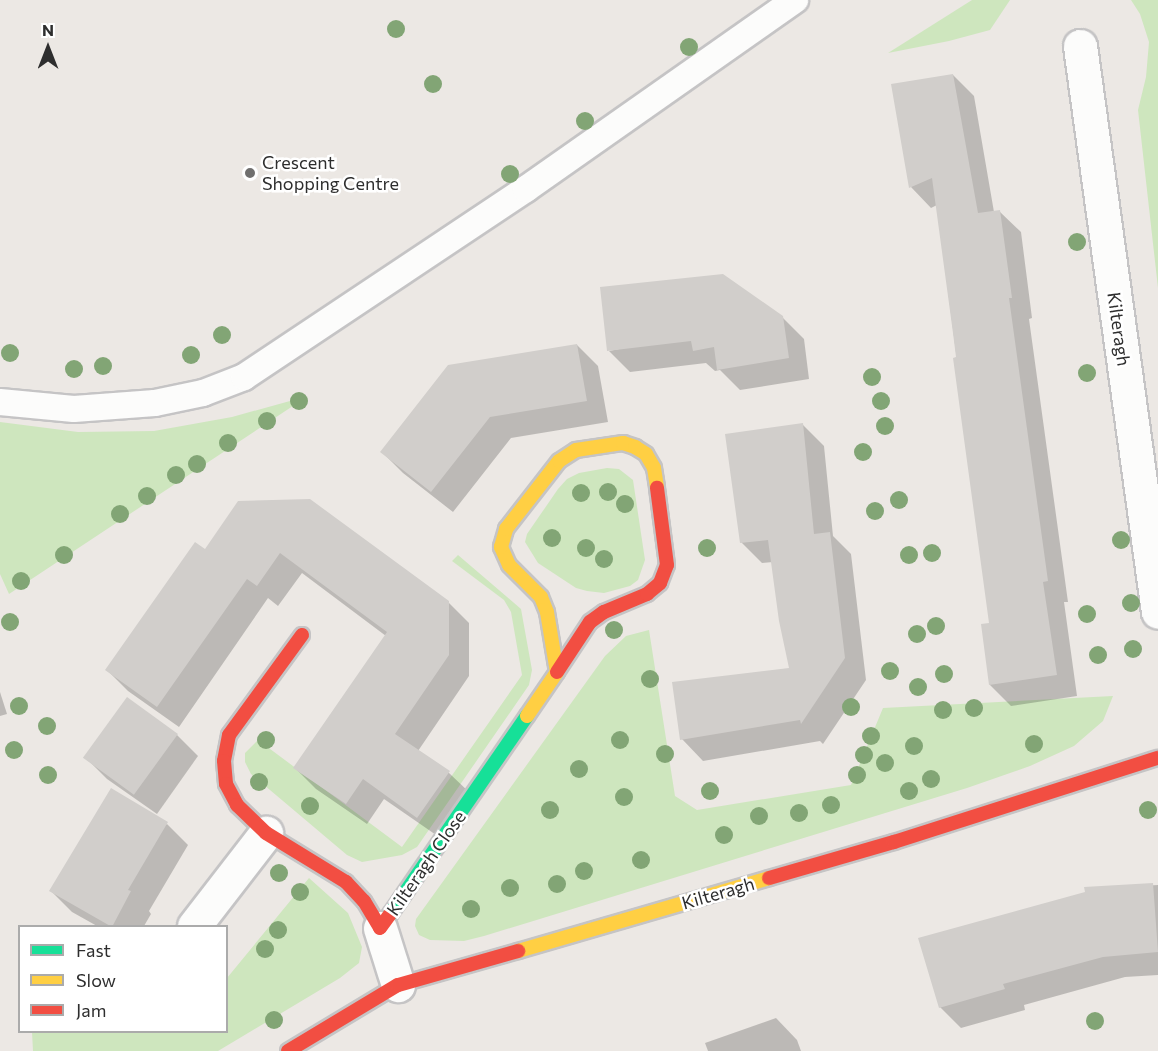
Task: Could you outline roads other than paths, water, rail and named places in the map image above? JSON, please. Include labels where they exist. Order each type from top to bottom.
[{"type":"street","name":"Kilteragh","points":[[1080,46],[1158,612]]},
{"type":"street","name":"Kilteragh Close","points":[[302,635],[229,735],[224,760],[226,784],[237,805],[266,833],[346,882],[364,901],[380,928],[557,672],[590,622],[604,612],[647,594],[660,583],[667,566],[654,468],[646,454],[623,443],[576,450],[559,460],[506,529],[501,547],[509,565],[541,597],[547,612],[557,672]]},
{"type":"street","name":"Kilteragh","points":[[288,1051],[398,985],[901,840],[1158,758]]},
{"type":"street","points":[[196,925],[266,833]]},
{"type":"street","points":[[380,928],[398,985]]},
{"type":"lane","points":[[0,402],[75,409],[154,403],[203,393],[244,377],[526,189],[795,0]]},
{"type":"place","name":"Crescent Shopping Centre","points":[[250,173]]}]
